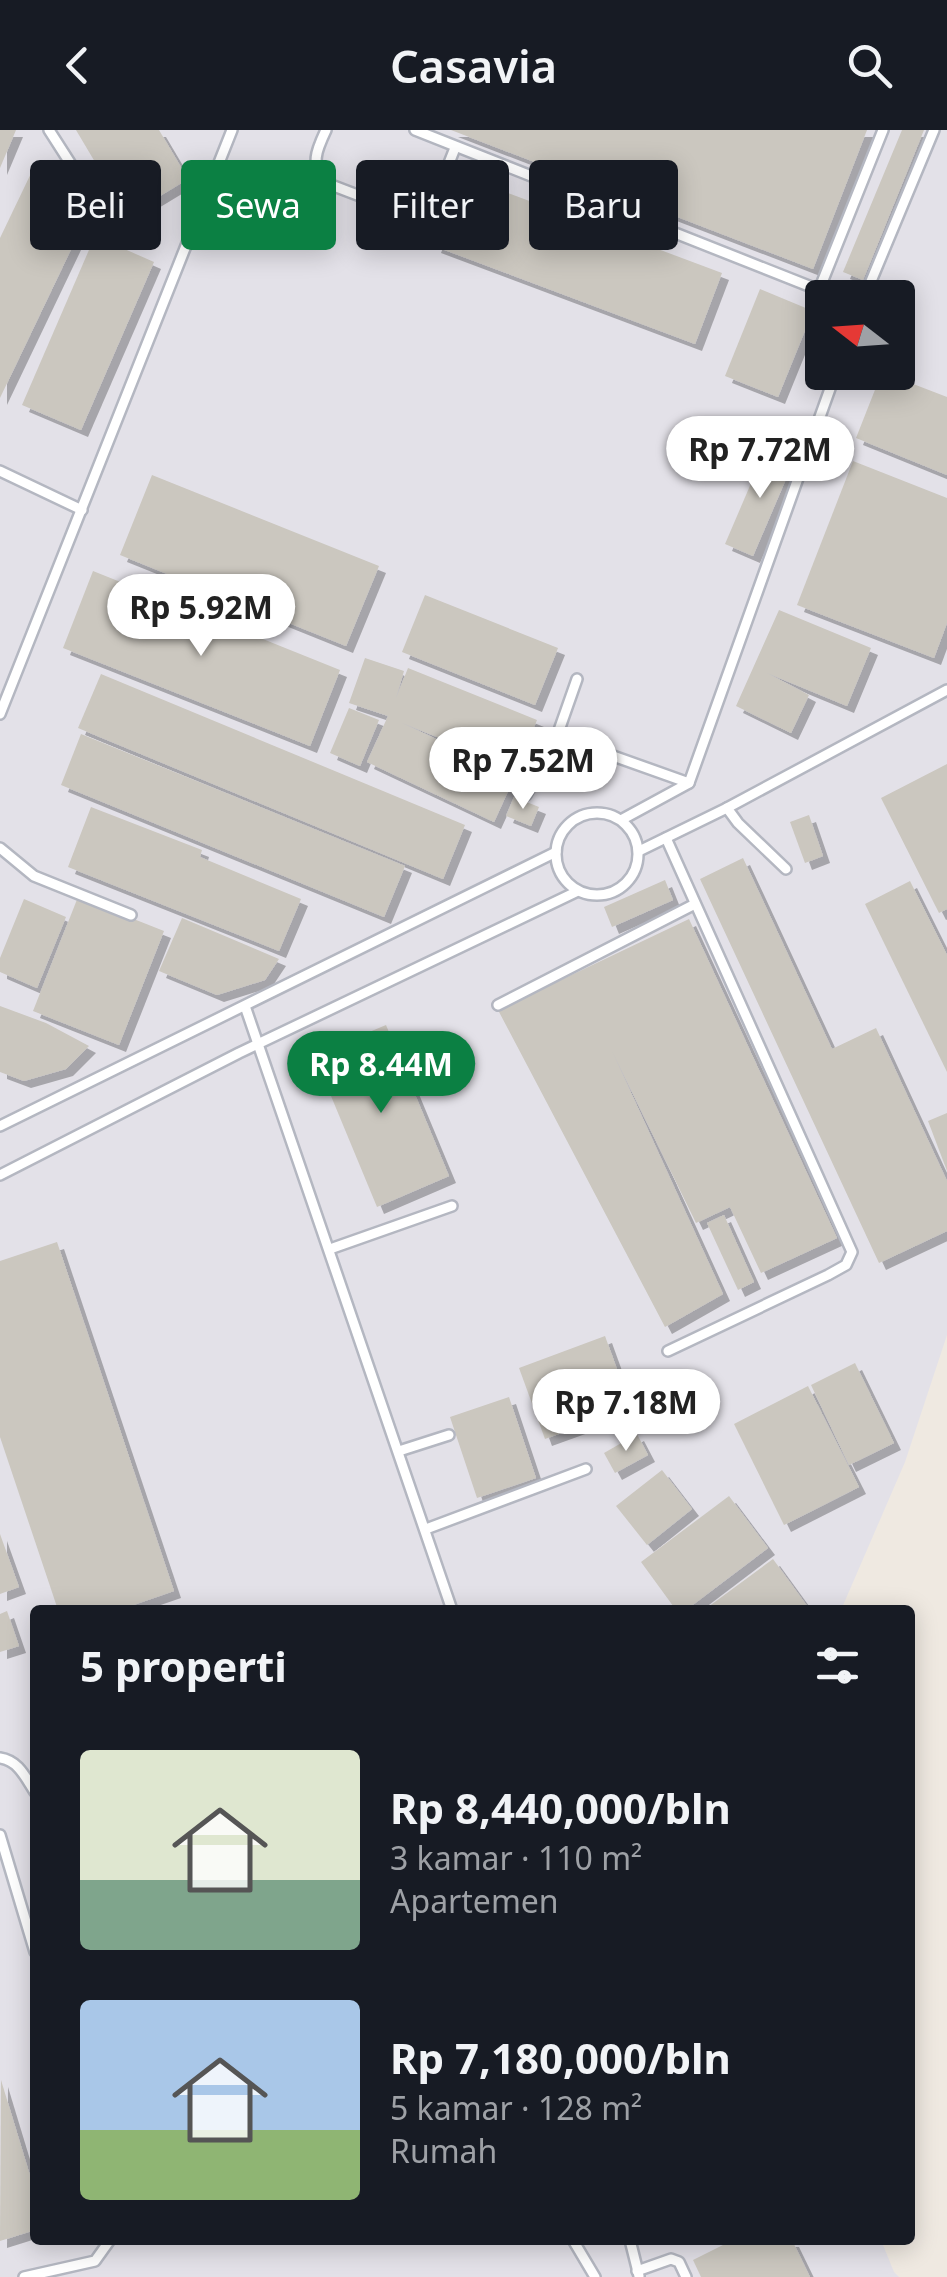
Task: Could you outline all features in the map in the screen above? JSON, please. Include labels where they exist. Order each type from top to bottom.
[{"type":"lane","points":[[49,130],[68,160]]},
{"type":"lane","points":[[0,714],[232,130]]},
{"type":"lane","points":[[326,130],[314,154],[316,172],[326,183],[420,219],[428,216],[456,148]]},
{"type":"lane","points":[[415,130],[819,290],[883,130]]},
{"type":"lane","points":[[872,280],[934,130]]},
{"type":"lane","points":[[621,820],[689,783],[830,390]]},
{"type":"lane","points":[[0,472],[82,510]]},
{"type":"lane","points":[[526,796],[558,736],[577,680]]},
{"type":"lane","points":[[639,852],[947,690]]},
{"type":"lane","points":[[558,736],[689,783]]},
{"type":"lane","points":[[728,808],[738,823],[786,869]]},
{"type":"lane","points":[[605,813],[621,820],[636,839],[639,852],[634,873],[620,889],[600,896],[578,891],[558,868],[560,835],[572,821],[588,814],[605,813]]},
{"type":"lane","points":[[666,838],[852,1252],[846,1264],[828,1275],[668,1351]]},
{"type":"lane","points":[[0,848],[34,876],[130,915]]},
{"type":"lane","points":[[0,1126],[556,852]]},
{"type":"lane","points":[[0,1175],[259,1044],[578,891]]},
{"type":"lane","points":[[498,1005],[695,904]]},
{"type":"lane","points":[[245,1006],[450,1605]]},
{"type":"lane","points":[[330,1249],[452,1206]]},
{"type":"lane","points":[[399,1451],[449,1435]]},
{"type":"lane","points":[[426,1529],[586,1469]]},
{"type":"lane","points":[[0,1758],[19,1767],[30,1784]]},
{"type":"lane","points":[[0,1835],[30,1935]]},
{"type":"lane","points":[[24,2277],[95,2262],[107,2245]]},
{"type":"lane","points":[[576,2245],[595,2277]]},
{"type":"lane","points":[[631,2245],[638,2274],[672,2259],[679,2262],[686,2277]]},
{"type":"shaded area","points":[[0,130],[947,130],[947,1335],[905,1462],[843,1605],[30,1605],[30,2245],[883,2245],[899,2277],[0,2277]]},
{"type":"building","points":[[0,130],[16,130],[0,168]]},
{"type":"building","points":[[76,130],[159,130],[181,167],[181,183],[161,195],[161,160],[94,160]]},
{"type":"building","points":[[451,130],[867,130],[813,269],[678,217],[678,160],[529,160]]},
{"type":"building","points":[[902,130],[924,130],[863,280],[843,272]]},
{"type":"building","points":[[30,175],[30,250],[71,250],[0,398],[0,238]]},
{"type":"building","points":[[509,193],[529,201],[529,250],[661,250],[722,273],[695,344],[445,250],[509,250]]},
{"type":"building","points":[[89,250],[127,250],[154,262],[81,430],[22,405]]},
{"type":"building","points":[[760,289],[805,308],[805,331],[778,397],[725,376]]},
{"type":"building","points":[[915,385],[947,397],[947,475],[856,438],[875,390],[915,390]]},
{"type":"building","points":[[767,446],[795,458],[753,556],[725,544]]},
{"type":"building","points":[[853,461],[947,498],[947,623],[934,658],[797,605]]},
{"type":"building","points":[[152,475],[379,566],[346,646],[120,555]]},
{"type":"building","points":[[93,571],[340,670],[310,746],[63,648]]},
{"type":"building","points":[[425,595],[558,648],[535,705],[402,652]]},
{"type":"building","points":[[779,610],[871,648],[847,706],[767,673],[809,695],[791,733],[736,706]]},
{"type":"building","points":[[365,658],[404,671],[396,698],[408,668],[537,720],[517,769],[402,723],[515,776],[494,822],[367,762],[388,716],[349,703]]},
{"type":"building","points":[[101,674],[465,825],[443,879],[78,728]]},
{"type":"building","points":[[349,708],[379,720],[360,766],[330,753]]},
{"type":"building","points":[[81,734],[405,866],[384,917],[61,785]]},
{"type":"building","points":[[947,764],[947,909],[939,913],[881,798]]},
{"type":"building","points":[[514,797],[539,807],[531,826],[506,816]]},
{"type":"building","points":[[91,807],[202,850],[200,857],[301,899],[279,951],[68,867]]},
{"type":"building","points":[[809,815],[823,856],[805,863],[790,822]]},
{"type":"building","points":[[743,858],[832,1049],[876,1028],[947,1181],[947,1231],[879,1263],[700,879]]},
{"type":"building","points":[[665,880],[673,900],[612,927],[604,907]]},
{"type":"building","points":[[910,881],[947,955],[947,1072],[865,904]]},
{"type":"building","points":[[78,897],[164,931],[119,1045],[33,1011]]},
{"type":"building","points":[[24,899],[66,917],[37,988],[0,972],[0,958]]},
{"type":"building","points":[[182,918],[279,959],[265,980],[217,995],[159,971]]},
{"type":"building","points":[[689,919],[837,1238],[761,1273],[730,1207],[696,1223],[612,1051],[723,1294],[665,1327],[498,1010]]},
{"type":"building","points":[[0,1006],[46,1023],[89,1046],[66,1069],[24,1081],[0,1072]]},
{"type":"building","points":[[386,1025],[449,1176],[377,1207],[314,1055]]},
{"type":"building","points":[[947,1113],[947,1171],[928,1121]]},
{"type":"building","points":[[724,1215],[754,1282],[738,1290],[707,1223]]},
{"type":"building","points":[[57,1242],[174,1591],[133,1605],[56,1605],[0,1437],[0,1261]]},
{"type":"building","points":[[605,1336],[631,1408],[545,1439],[519,1368]]},
{"type":"building","points":[[855,1363],[894,1443],[849,1465],[811,1385]]},
{"type":"building","points":[[808,1386],[859,1487],[784,1525],[734,1424]]},
{"type":"building","points":[[509,1397],[536,1478],[477,1498],[450,1417]]},
{"type":"building","points":[[637,1434],[648,1455],[615,1473],[604,1453]]},
{"type":"building","points":[[662,1470],[692,1509],[647,1545],[616,1506]]},
{"type":"building","points":[[729,1496],[768,1548],[693,1605],[672,1605],[641,1562]]},
{"type":"building","points":[[0,1534],[19,1587],[0,1594]]},
{"type":"building","points":[[773,1559],[806,1605],[711,1605]]},
{"type":"building","points":[[7,1611],[19,1646],[0,1652],[0,1614]]},
{"type":"building","points":[[1,2080],[30,2176],[30,2232],[0,2241]]},
{"type":"building","points":[[723,2245],[794,2245],[810,2277],[701,2277],[693,2260]]}]
